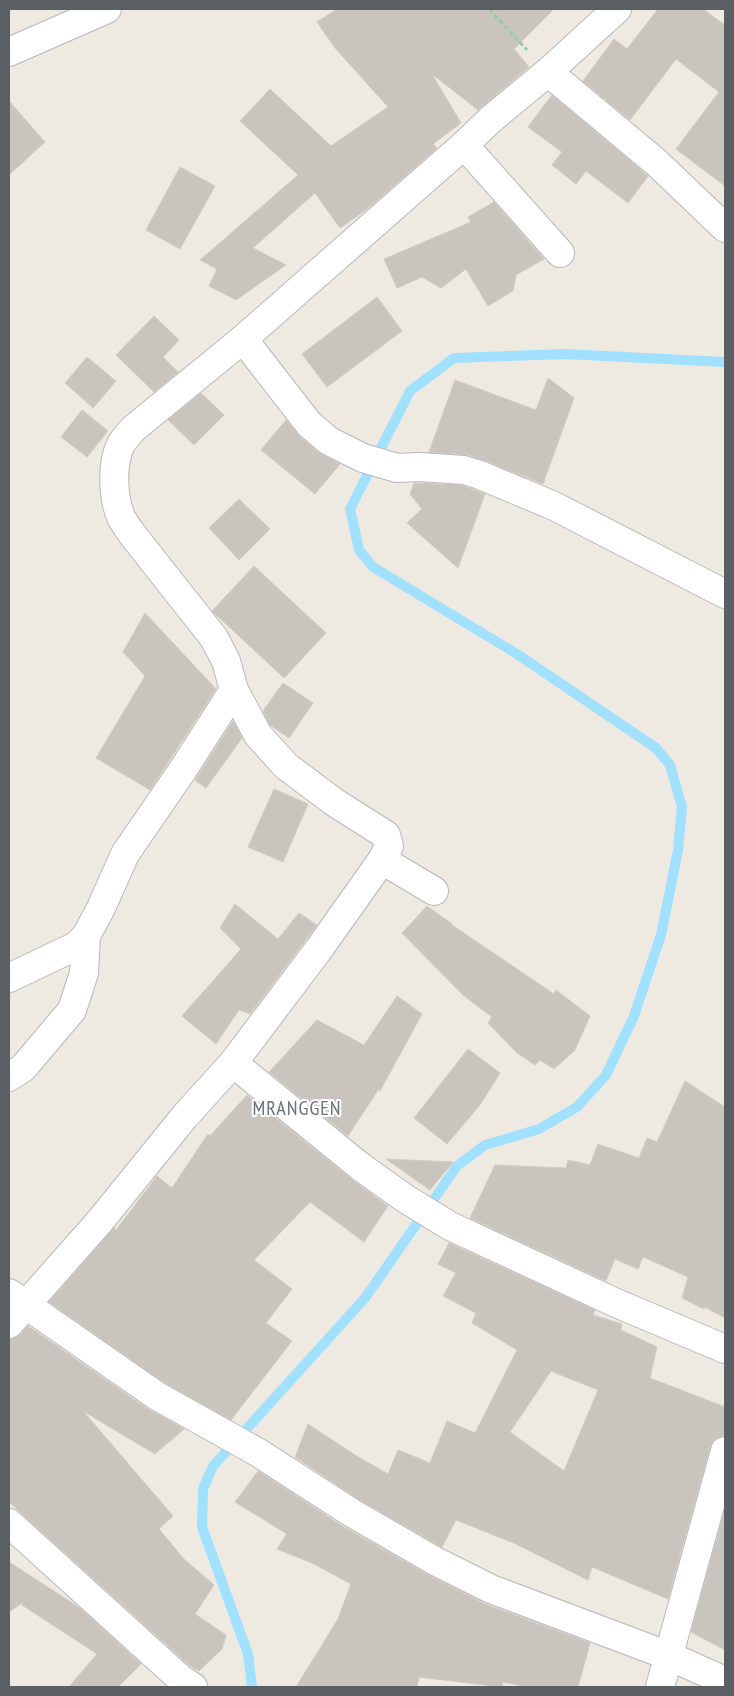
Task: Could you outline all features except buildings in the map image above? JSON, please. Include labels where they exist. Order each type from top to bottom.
[{"type":"street","points":[[9,52],[107,9]]},
{"type":"street","points":[[617,9],[548,72],[490,120],[243,339],[133,429],[121,445],[114,473],[117,503],[122,517],[132,534],[214,638],[226,661],[234,690],[258,735],[286,766],[334,802],[386,835],[389,846],[382,860],[319,949],[233,1063],[185,1116],[100,1221],[14,1308],[157,1396],[259,1453],[352,1513],[435,1561],[491,1588],[669,1656],[725,1681]]},
{"type":"street","points":[[548,72],[657,163],[725,228]]},
{"type":"street","points":[[464,145],[560,253]]},
{"type":"street","points":[[243,339],[309,424],[329,441],[363,458],[397,468],[419,467],[464,470],[480,475],[554,506],[725,594]]},
{"type":"street","points":[[9,978],[76,946],[86,936],[101,908],[125,854],[182,771],[234,690]]},
{"type":"street","points":[[382,860],[434,891]]},
{"type":"street","points":[[9,1077],[23,1068],[72,1010],[84,973],[86,936]]},
{"type":"street","points":[[233,1063],[361,1166],[406,1199],[450,1226],[616,1303],[725,1349]]},
{"type":"street","points":[[660,1687],[725,1452]]},
{"type":"street","points":[[9,1523],[182,1680],[193,1687]]},
{"type":"path","points":[[489,9],[548,72]]},
{"type":"waterway","points":[[252,1687],[248,1654],[202,1527],[203,1489],[213,1466],[365,1298],[457,1166],[485,1145],[539,1129],[577,1107],[606,1075],[634,1016],[661,935],[678,850],[682,807],[670,765],[656,748],[517,654],[373,567],[359,550],[350,509],[410,391],[454,358],[565,354],[725,362]]},
{"type":"district","name":"MRANGGEN","points":[[297,1108]]}]
